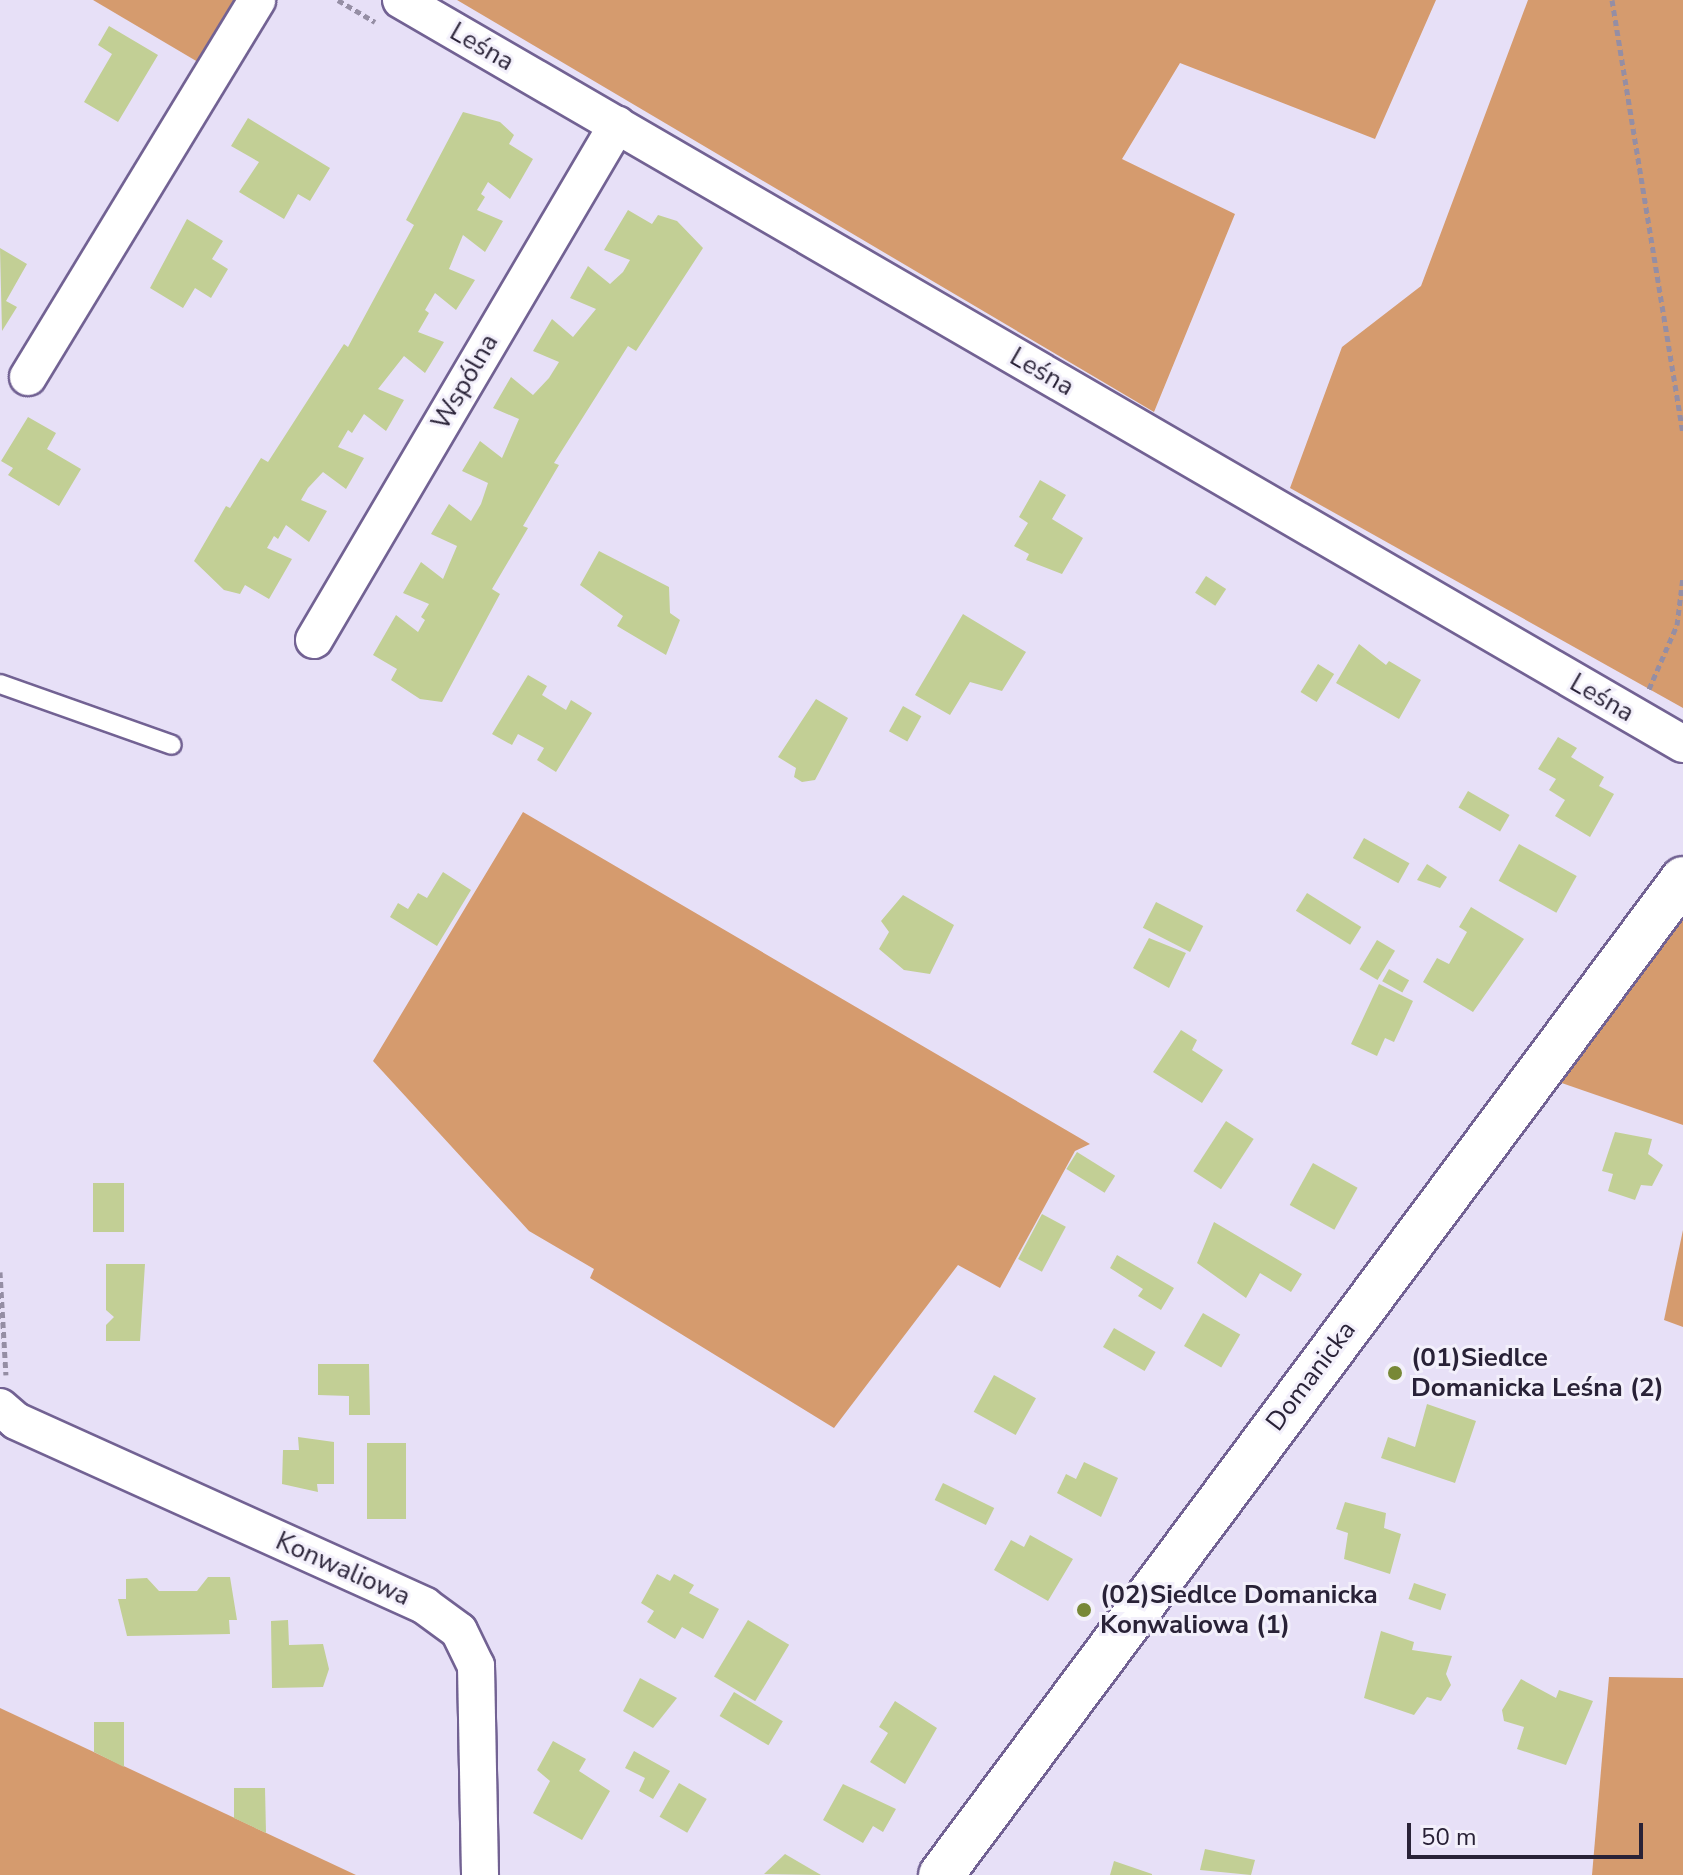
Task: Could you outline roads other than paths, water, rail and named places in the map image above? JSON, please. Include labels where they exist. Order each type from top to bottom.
[{"type":"street","points":[[28,377],[257,0]]},
{"type":"street","name":"Leśna","points":[[401,0],[1683,744]]},
{"type":"street","name":"Wspólna","points":[[314,640],[617,125]]},
{"type":"street","name":"Domanicka","points":[[941,1875],[1683,879]]},
{"type":"street","name":"Konwaliowa","points":[[0,1407],[16,1421],[425,1606],[459,1631],[476,1666],[480,1875]]},
{"type":"lane","points":[[0,684],[172,745]]},
{"type":"place","name":"(01)Siedlce Domanicka Leśna (2)","points":[[1395,1373]]},
{"type":"place","name":"(02)Siedlce Domanicka Konwaliowa (1)","points":[[1084,1610]]}]
